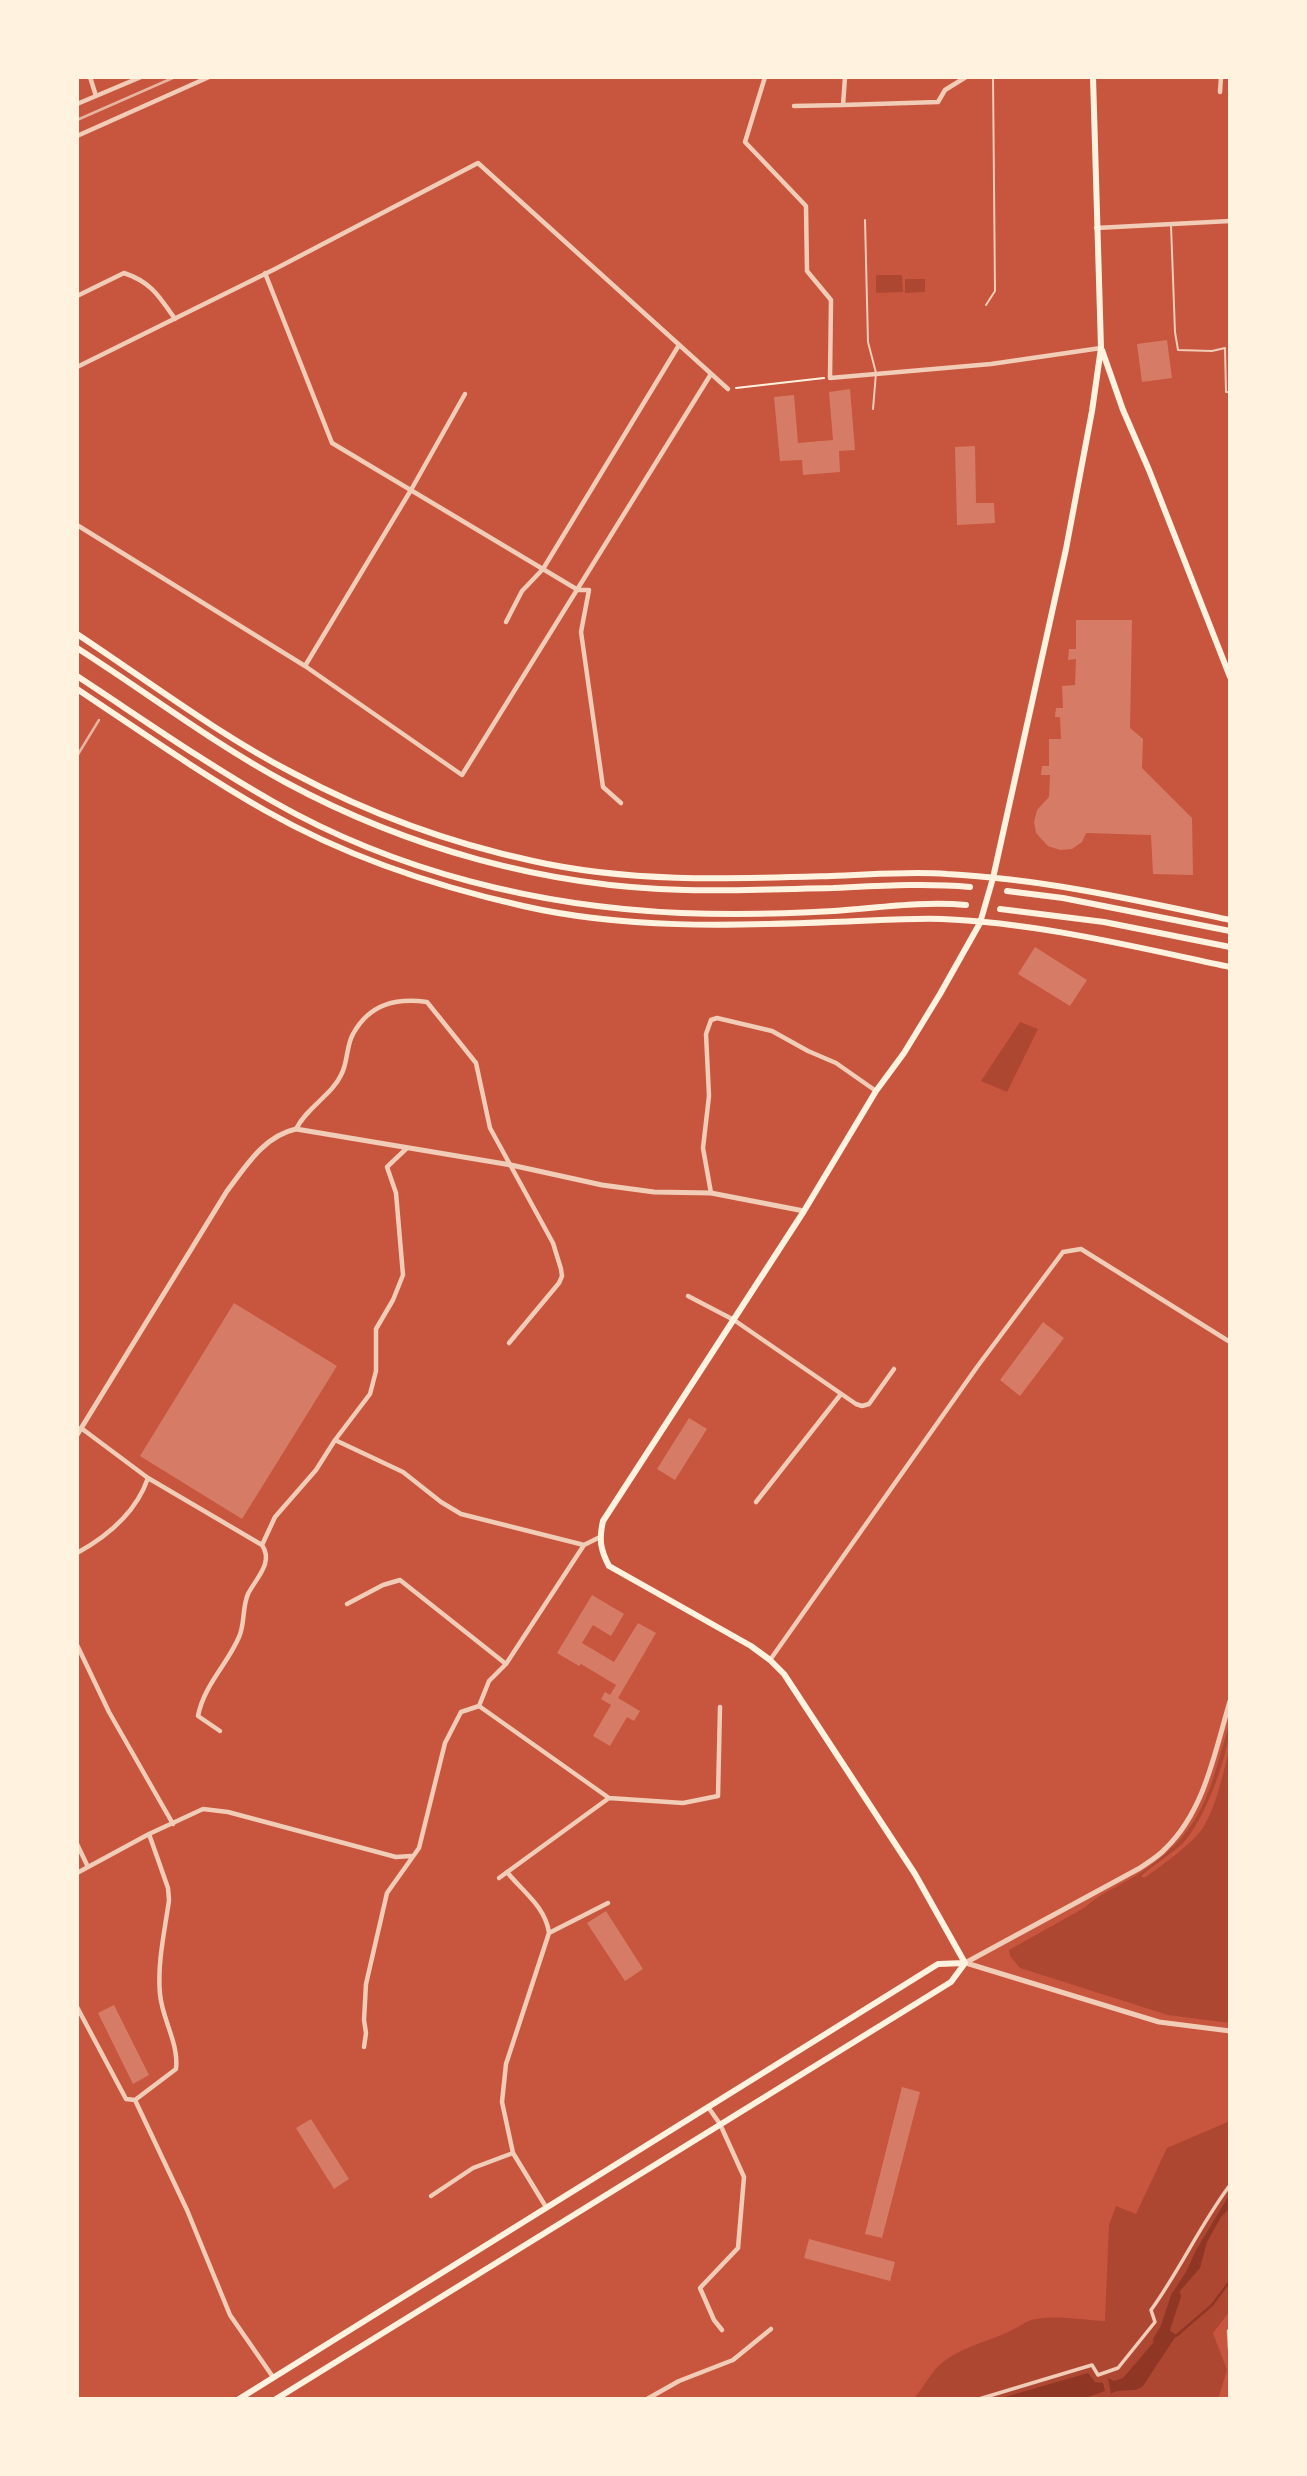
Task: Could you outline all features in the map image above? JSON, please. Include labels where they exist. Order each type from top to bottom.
[{"type":"main road","points":[[965,1963],[915,1874],[784,1674],[751,1646],[609,1566],[601,1550],[600,1537],[603,1521],[804,1211],[876,1091],[904,1053],[980,923],[993,878],[1066,549],[1088,436],[1101,348],[1093,77]]},
{"type":"main road","points":[[1101,348],[1123,410],[1230,677]]},
{"type":"main road","points":[[77,634],[290,772],[391,818],[469,845],[535,862],[604,873],[684,879],[945,873],[1065,886],[1230,920]]},
{"type":"main road","points":[[77,648],[219,742],[285,782],[365,820],[466,856],[532,873],[602,885],[684,890],[896,885],[970,887]]},
{"type":"main road","points":[[77,676],[207,762],[274,802],[333,832],[402,860],[527,896],[600,907],[683,913],[834,911],[945,903],[966,905]]},
{"type":"main road","points":[[77,689],[268,812],[328,842],[398,871],[457,890],[598,919],[670,924],[897,919],[963,921],[1058,932],[1230,967]]},
{"type":"main road","points":[[1007,891],[1074,900],[1230,931]]},
{"type":"main road","points":[[1000,909],[1104,922],[1230,947]]},
{"type":"main road","points":[[239,2399],[938,1964],[965,1963]]},
{"type":"main road","points":[[276,2399],[951,1982],[965,1963]]},
{"type":"street","points":[[90,77],[96,96]]},
{"type":"street","points":[[77,104],[141,77]]},
{"type":"street","points":[[77,135],[209,77]]},
{"type":"street","points":[[765,77],[745,142],[806,206],[807,271],[831,300],[830,377],[991,364],[1101,348]]},
{"type":"street","points":[[843,105],[845,77]]},
{"type":"street","points":[[794,106],[938,102],[945,90],[966,77]]},
{"type":"street","points":[[1220,92],[1221,77]]},
{"type":"street","points":[[77,368],[478,163],[728,389]]},
{"type":"street","points":[[1096,228],[1230,221]]},
{"type":"street","points":[[77,296],[124,274],[140,278],[158,295],[175,318]]},
{"type":"street","points":[[265,274],[332,443],[578,590],[589,590],[581,632],[603,787],[621,803]]},
{"type":"street","points":[[506,622],[522,591],[543,569],[679,345]]},
{"type":"street","points":[[77,525],[304,666],[462,775],[711,374]]},
{"type":"street","points":[[304,666],[411,490],[465,394]]},
{"type":"street","points":[[296,1129],[313,1105],[341,1075],[353,1034],[371,1013],[389,1002],[427,1002],[476,1063],[490,1128],[553,1243],[562,1276],[509,1343]]},
{"type":"street","points":[[711,1193],[703,1148],[709,1096],[706,1034],[711,1020],[717,1018],[772,1031],[808,1051],[836,1062],[876,1091]]},
{"type":"street","points":[[77,1435],[79,1426],[227,1191],[256,1154],[281,1132],[296,1129],[511,1165],[602,1185],[654,1192],[711,1193],[804,1211]]},
{"type":"street","points":[[262,1545],[275,1517],[316,1470],[370,1394],[376,1371],[376,1329],[393,1300],[403,1275],[396,1193],[387,1167],[408,1147]]},
{"type":"street","points":[[770,1660],[969,1378],[1063,1252],[1081,1249],[1230,1342]]},
{"type":"street","points":[[688,1296],[734,1320],[856,1404],[866,1406],[894,1369]]},
{"type":"street","points":[[756,1502],[841,1394]]},
{"type":"street","points":[[79,1426],[148,1478],[262,1545],[266,1550],[263,1570],[245,1603],[241,1633],[201,1701],[198,1716],[220,1731]]},
{"type":"street","points":[[335,1440],[403,1472],[461,1514],[584,1545]]},
{"type":"street","points":[[77,1553],[102,1538],[123,1520],[148,1478]]},
{"type":"street","points":[[364,2047],[366,1984],[387,1894],[419,1848],[445,1744],[461,1712],[479,1706],[489,1681],[506,1664],[584,1545],[600,1537]]},
{"type":"street","points":[[347,1604],[383,1585],[400,1580],[506,1664]]},
{"type":"street","points":[[77,1645],[109,1712],[173,1824]]},
{"type":"street","points":[[965,1963],[1140,1868],[1166,1849],[1186,1823],[1204,1786],[1230,1701]]},
{"type":"street","points":[[479,1706],[609,1798],[683,1802],[718,1796],[720,1707]]},
{"type":"street","points":[[499,1878],[609,1798]]},
{"type":"street","points":[[77,1873],[149,1834],[203,1809],[228,1812],[396,1857],[411,1856]]},
{"type":"street","points":[[77,2007],[126,2099],[135,2100],[176,2069],[177,2056],[160,1997],[159,1980],[169,1900],[168,1888],[149,1834]]},
{"type":"street","points":[[77,1844],[88,1867]]},
{"type":"street","points":[[507,1872],[548,1921],[549,1933],[506,2064],[502,2102],[513,2153],[547,2207]]},
{"type":"street","points":[[549,1933],[608,1903]]},
{"type":"street","points":[[965,1963],[1159,2022],[1230,2031]]},
{"type":"street","points":[[135,2100],[187,2210],[230,2315],[274,2377]]},
{"type":"street","points":[[708,2107],[720,2124],[744,2177],[738,2248],[700,2288],[714,2320],[722,2330]]},
{"type":"street","points":[[431,2196],[473,2168],[513,2153]]},
{"type":"street","points":[[979,2399],[1093,2365],[1098,2375],[1118,2368],[1155,2322],[1151,2310],[1168,2287],[1209,2213],[1230,2185]]},
{"type":"street","points":[[648,2399],[679,2381],[733,2360],[771,2329]]},
{"type":"street","points":[[1229,2331],[1230,2349]]},
{"type":"lane","points":[[986,305],[995,291],[993,77]]},
{"type":"lane","points":[[865,220],[868,342],[876,373],[873,409]]},
{"type":"lane","points":[[1171,224],[1178,350],[1212,351],[1225,348],[1226,393],[1230,393]]},
{"type":"path","points":[[728,389],[830,377]]},
{"type":"shaded area","points":[[876,275],[902,275],[903,292],[876,293]]},
{"type":"shaded area","points":[[905,279],[925,279],[925,292],[905,293]]},
{"type":"shaded area","points":[[1020,1022],[1038,1029],[1007,1092],[981,1081]]},
{"type":"shaded area","points":[[1230,1722],[1221,1768],[1208,1802],[1192,1832],[1174,1851],[1141,1876],[1144,1878],[1167,1861],[1191,1842],[1202,1829],[1215,1800],[1230,1746],[1230,2023],[1168,2015],[1020,1968],[1010,1956],[1009,1950],[1143,1871],[1180,1839],[1193,1823],[1210,1788]]},
{"type":"shaded area","points":[[1230,2121],[1230,2311],[1213,2333],[1227,2370],[1218,2399],[913,2399],[934,2371],[951,2356],[1028,2321],[1053,2317],[1105,2321],[1109,2225],[1116,2206],[1136,2214],[1167,2148]]},
{"type":"shaded area","points":[[1230,2194],[1230,2208],[1221,2217],[1207,2242],[1200,2268],[1180,2291],[1173,2308],[1169,2304],[1171,2295]]},
{"type":"shaded area","points":[[1165,2329],[1176,2336],[1143,2386],[1136,2390],[1111,2394],[1108,2378],[1114,2381],[1123,2378]]},
{"type":"shaded area","points":[[1088,2373],[1095,2382],[1103,2383],[1105,2391],[1082,2399],[998,2399]]},
{"type":"building","points":[[1167,340],[1172,378],[1142,382],[1137,344]]},
{"type":"building","points":[[850,389],[855,450],[839,451],[840,472],[803,475],[802,460],[780,461],[774,397],[794,395],[798,443],[833,440],[829,392]]},
{"type":"building","points":[[975,446],[976,503],[994,503],[995,523],[957,525],[955,447]]},
{"type":"building","points":[[1076,620],[1132,620],[1130,728],[1143,739],[1142,768],[1192,818],[1193,875],[1153,874],[1151,835],[1086,833],[1082,842],[1072,849],[1060,850],[1048,846],[1036,833],[1034,822],[1037,810],[1049,797],[1050,775],[1041,775],[1042,766],[1049,766],[1049,739],[1061,739],[1060,717],[1055,717],[1056,708],[1063,708],[1062,686],[1075,685],[1076,659],[1068,660],[1069,649],[1076,649]]},
{"type":"building","points":[[1035,947],[1087,980],[1070,1006],[1018,974]]},
{"type":"building","points":[[234,1303],[337,1366],[242,1519],[140,1456]]},
{"type":"building","points":[[1043,1322],[1064,1338],[1020,1396],[1000,1380]]},
{"type":"building","points":[[689,1418],[707,1429],[675,1480],[657,1469]]},
{"type":"building","points":[[592,1595],[624,1614],[611,1636],[593,1625],[582,1643],[614,1662],[638,1623],[656,1633],[618,1698],[640,1711],[634,1721],[627,1717],[610,1746],[593,1736],[611,1705],[601,1699],[605,1692],[610,1695],[616,1685],[557,1653]]},
{"type":"building","points":[[606,1911],[643,1969],[625,1981],[587,1923]]},
{"type":"building","points":[[114,2005],[149,2075],[133,2084],[98,2013]]},
{"type":"building","points":[[902,2087],[920,2092],[882,2238],[865,2234]]},
{"type":"building","points":[[311,2119],[349,2179],[334,2189],[296,2128]]},
{"type":"building","points":[[809,2239],[895,2262],[890,2281],[804,2258]]},
{"type":"waterway","points":[[1165,2329],[1176,2336],[1212,2305],[1230,2281]]},
{"type":"waterway","points":[[1158,2340],[1165,2329],[1176,2296]]},
{"type":"railway","points":[[77,120],[175,77]]},
{"type":"railway","points":[[77,756],[99,720]]}]
